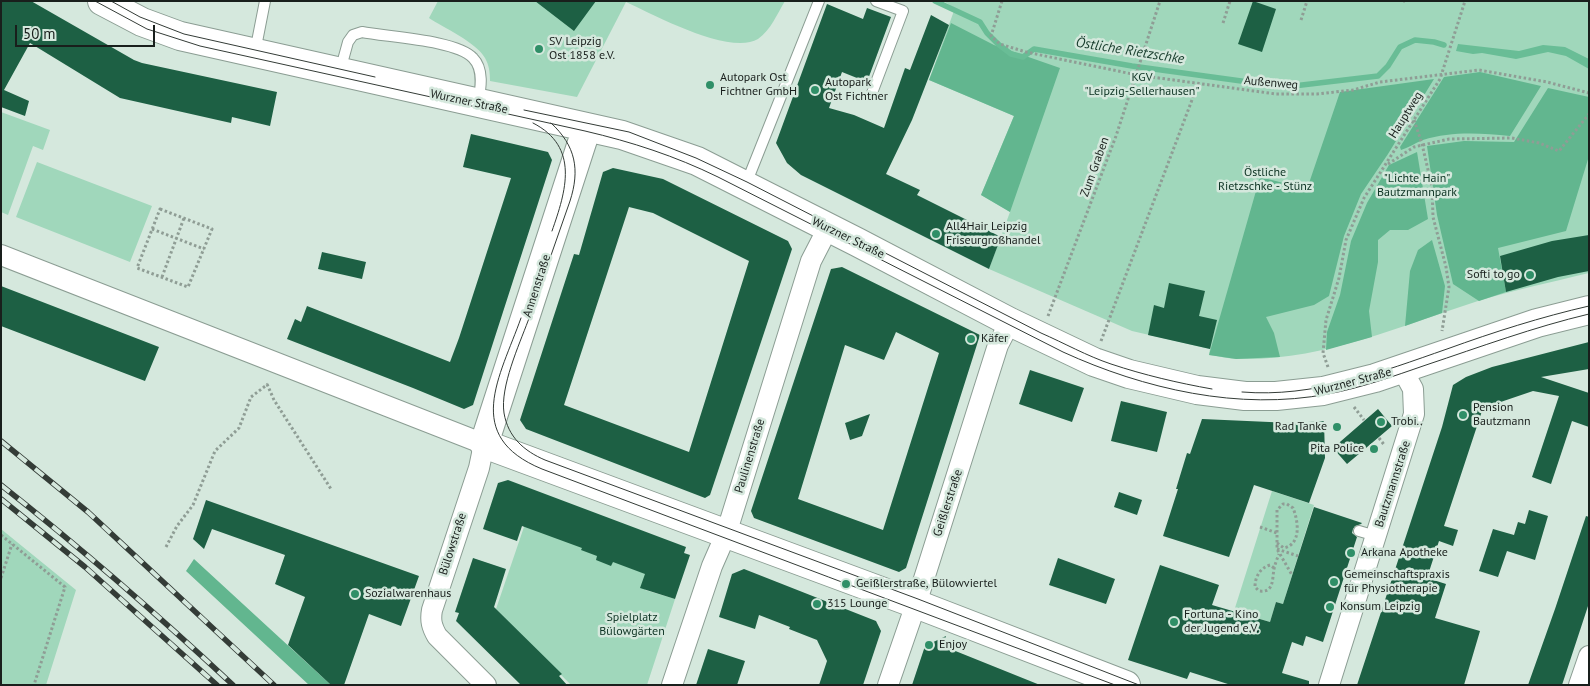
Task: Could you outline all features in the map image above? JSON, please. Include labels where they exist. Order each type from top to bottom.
[{"type":"main road","name":"Wurzner Straße","points":[[102,1],[156,28],[202,42],[587,127],[628,137],[688,158],[857,242],[1010,322],[1094,362],[1129,374],[1197,390],[1245,396],[1276,396],[1319,392],[1402,369],[1537,323],[1589,310]]},
{"type":"main road","name":"Annenstraße","points":[[484,444],[587,127]]},
{"type":"main road","points":[[484,444],[916,604],[1111,682]]},
{"type":"street","name":"Paulinenstraße","points":[[672,685],[712,566],[726,534],[811,261],[828,228]]},
{"type":"street","points":[[1,256],[484,444]]},
{"type":"street","name":"Geißlerstraße","points":[[888,685],[916,604],[998,346],[1010,322]]},
{"type":"street","name":"Bautzmannstraße","points":[[1329,685],[1367,533],[1414,414],[1413,388],[1402,369]]},
{"type":"street","name":"Bülowstraße","points":[[484,444],[479,468],[431,618],[432,627],[437,636],[486,685]]},
{"type":"street","points":[[1579,685],[1589,656]]},
{"type":"lane","points":[[255,53],[265,1]]},
{"type":"lane","points":[[745,185],[819,1]]},
{"type":"lane","points":[[872,92],[903,11],[876,1]]},
{"type":"lane","points":[[340,72],[348,42],[353,35],[362,32],[435,43],[460,50],[474,59],[480,71],[481,83],[478,104]]},
{"type":"path","name":"Außenweg","points":[[1002,1],[991,36],[1000,44],[1026,52],[1137,75],[1276,94],[1317,94],[1353,90],[1380,82],[1479,70],[1547,82],[1589,93]]},
{"type":"path","name":"Zum Graben","points":[[1040,336],[1090,208],[1137,75],[1160,1]]},
{"type":"path","points":[[1223,23],[1230,1]]},
{"type":"path","points":[[1301,20],[1307,1]]},
{"type":"path","name":"Hauptweg","points":[[1329,368],[1323,353],[1326,320],[1346,240],[1364,198],[1440,79],[1465,1]]},
{"type":"path","points":[[1094,362],[1198,84]]},
{"type":"path","points":[[1385,166],[1414,147],[1449,139],[1512,138],[1539,143],[1559,152],[1589,114]]},
{"type":"path","points":[[1414,119],[1432,187],[1434,217],[1449,287],[1442,332]]},
{"type":"path","points":[[160,209],[212,229],[188,287],[137,268],[152,230],[160,209]]},
{"type":"path","points":[[162,277],[184,218]]},
{"type":"path","points":[[152,230],[204,249]]},
{"type":"path","points":[[254,354],[274,400],[331,488]]},
{"type":"path","points":[[166,547],[177,526],[193,505],[215,451],[239,428],[251,397],[268,384]]},
{"type":"path","points":[[1274,568],[1270,565],[1260,572],[1255,582],[1255,587],[1259,592],[1270,590],[1278,551],[1277,543],[1277,510],[1283,504],[1287,504],[1293,508],[1298,530],[1294,541],[1289,547],[1284,548],[1277,543]]},
{"type":"path","points":[[1260,527],[1277,533]]},
{"type":"path","points":[[1,535],[65,586],[34,685]]},
{"type":"path","points":[[1,578],[12,544]]},
{"type":"path","points":[[1278,551],[1298,556]]},
{"type":"path","points":[[1278,551],[1292,575]]},
{"type":"green space","name":"SV Leipzig Ost 1858 e.V.","points":[[438,1],[785,1],[767,31],[758,39],[745,43],[730,42],[692,32],[626,2],[577,97],[490,81],[487,63],[481,52],[475,46],[429,18]]},
{"type":"green space","name":"Östliche Rietzschke - Stünz","points":[[943,1],[1589,1],[1589,273],[1478,301],[1390,331],[1331,348],[1270,358],[1239,359],[1209,355],[1210,349],[1132,331],[989,269],[1010,212],[981,195],[1014,116],[929,80],[955,8]]},
{"type":"green space","points":[[951,23],[994,45],[1060,68],[1010,212],[981,195],[1014,116],[929,80]]},
{"type":"green space","points":[[1480,72],[1541,86],[1510,136],[1444,135],[1423,140],[1401,150],[1400,147],[1444,77]]},
{"type":"green space","points":[[1434,79],[1361,194],[1344,236],[1329,296],[1314,305],[1266,317],[1274,333],[1280,357],[1236,359],[1209,355],[1260,177],[1307,189],[1340,92]]},
{"type":"green space","points":[[1548,88],[1589,97],[1589,156],[1566,231],[1498,248],[1506,292],[1479,301],[1453,284],[1437,215],[1427,146],[1464,141],[1514,142]]},
{"type":"green space","points":[[1,112],[50,130],[43,150],[33,146],[8,215],[1,212]]},
{"type":"green space","name":"\"Lichte Hain\" Bautzmannpark","points":[[1417,152],[1428,219],[1408,230],[1390,230],[1378,240],[1378,262],[1369,311],[1372,337],[1326,350],[1327,332],[1340,295],[1351,241],[1367,203],[1389,165]]},
{"type":"green space","points":[[37,162],[152,206],[130,262],[16,217]]},
{"type":"green space","points":[[1432,240],[1445,286],[1442,313],[1405,326],[1410,271],[1418,250]]},
{"type":"green space","points":[[1272,491],[1314,505],[1283,604],[1276,602],[1270,622],[1234,611]]},
{"type":"green space","name":"Spielplatz Bülowgärten","points":[[525,524],[652,565],[645,590],[675,599],[647,685],[571,685],[496,609]]},
{"type":"green space","points":[[1,529],[76,590],[46,685],[1,685]]},
{"type":"green space","points":[[194,559],[331,685],[309,685],[186,571]]},
{"type":"shaded area","points":[[1458,44],[1519,51],[1543,45],[1565,47],[1589,59],[1589,69],[1566,56],[1548,52],[1516,59],[1456,51]]},
{"type":"building","points":[[1,1],[31,1],[142,63],[277,92],[270,126],[232,117],[231,123],[120,98],[30,43],[4,90],[29,101],[25,116],[1,107]]},
{"type":"building","points":[[535,1],[596,1],[574,31]]},
{"type":"building","points":[[1253,1],[1276,9],[1262,52],[1238,44]]},
{"type":"building","points":[[827,4],[863,19],[867,8],[891,17],[867,82],[842,72],[829,108],[854,115],[884,128],[905,68],[910,70],[931,15],[949,25],[912,120],[886,174],[920,190],[917,195],[1001,237],[989,269],[801,175],[787,163],[776,143]]},
{"type":"building","points":[[471,134],[548,152],[552,160],[473,405],[464,409],[287,339],[295,319],[301,322],[307,306],[450,362],[511,178],[463,167]]},
{"type":"building","points":[[613,168],[663,179],[788,241],[792,249],[710,495],[705,498],[526,429],[520,420],[574,254],[579,255],[603,172]],"holes":[[[629,207],[653,213],[749,261],[689,452],[564,405]]]},
{"type":"building","points":[[1589,235],[1589,271],[1558,277],[1506,292],[1500,256],[1552,241]]},
{"type":"building","points":[[322,252],[366,262],[362,279],[318,269]]},
{"type":"building","points":[[842,267],[980,335],[906,568],[899,572],[754,518],[751,511],[831,269]],"holes":[[[896,332],[939,353],[883,530],[798,499],[845,345],[884,360]]]},
{"type":"building","points":[[1169,283],[1205,291],[1199,316],[1217,320],[1210,349],[1148,335],[1154,305],[1164,308]]},
{"type":"building","points":[[1,286],[159,347],[145,381],[1,326]]},
{"type":"building","points":[[1589,342],[1589,369],[1541,377],[1589,393],[1589,427],[1572,421],[1551,484],[1532,477],[1559,396],[1533,391],[1483,408],[1444,526],[1458,530],[1453,546],[1439,541],[1427,578],[1446,584],[1435,618],[1480,631],[1464,685],[1357,685],[1442,427],[1453,385],[1466,377],[1492,367]]},
{"type":"building","points":[[1030,370],[1084,388],[1072,422],[1019,404]]},
{"type":"building","points":[[1121,401],[1167,412],[1157,452],[1111,441]]},
{"type":"building","points":[[1378,409],[1392,426],[1347,464],[1333,448]]},
{"type":"building","points":[[870,414],[862,436],[850,440],[845,423]]},
{"type":"building","points":[[1202,419],[1292,423],[1324,421],[1325,458],[1309,503],[1254,485],[1229,557],[1163,536],[1187,453],[1190,454]]},
{"type":"building","points":[[508,480],[686,547],[684,553],[690,555],[675,599],[640,588],[645,574],[613,562],[611,566],[596,560],[597,556],[581,550],[582,548],[522,526],[517,541],[483,529],[498,483]]},
{"type":"building","points":[[1119,492],[1142,500],[1137,515],[1114,507]]},
{"type":"building","name":"Sozialwarenhaus","points":[[206,500],[419,576],[401,626],[369,614],[344,685],[331,685],[288,645],[305,597],[275,584],[285,555],[212,529],[204,549],[193,539]]},
{"type":"building","points":[[1314,507],[1362,523],[1353,529],[1352,533],[1357,537],[1323,642],[1306,636],[1303,646],[1292,642],[1282,673],[1309,681],[1309,685],[1231,685],[1190,672],[1187,679],[1128,660],[1160,565],[1219,585],[1212,605],[1270,622],[1276,602],[1283,604]]},
{"type":"building","points":[[1529,510],[1548,516],[1535,560],[1507,551],[1498,577],[1479,571],[1493,529],[1514,535],[1518,522],[1525,524]]},
{"type":"building","points":[[1586,516],[1589,517],[1589,603],[1562,685],[1528,685],[1555,609]]},
{"type":"building","points":[[473,558],[506,569],[494,607],[562,674],[559,676],[567,685],[521,685],[456,621],[459,613],[455,612]]},
{"type":"building","points":[[1058,558],[1115,579],[1106,604],[1049,585]]},
{"type":"building","points":[[744,569],[876,621],[881,631],[863,685],[819,685],[827,661],[817,640],[789,629],[790,627],[759,615],[755,629],[719,617],[732,574]]},
{"type":"building","points":[[946,636],[943,646],[1040,685],[912,685],[925,646]]},
{"type":"building","points":[[708,649],[745,661],[737,685],[696,685]]},
{"type":"waterway","name":"Östliche Rietzschke","points":[[935,1],[980,22],[987,33],[998,44],[1011,54],[1023,57],[1034,49],[1132,66],[1285,87],[1378,76],[1388,66],[1400,47],[1415,40],[1444,45]]},
{"type":"tram line","points":[[95,1],[147,29],[200,46],[585,131],[653,150],[686,162],[718,177],[1063,352],[1126,377],[1192,393],[1260,400],[1294,399],[1328,394],[1377,381],[1527,331],[1589,314]]},
{"type":"tram line","points":[[111,1],[140,17],[184,34],[375,77]]},
{"type":"tram line","points":[[524,110],[629,132],[696,158],[1084,353],[1136,372],[1212,389]]},
{"type":"tram line","points":[[533,123],[548,133],[558,144],[563,157],[565,186],[552,231]]},
{"type":"tram line","points":[[551,123],[571,150],[574,159],[575,179],[570,201],[507,379],[504,403],[506,422],[513,436],[524,448],[545,460],[918,599],[1139,685]]},
{"type":"tram line","points":[[1242,392],[1269,393],[1295,391],[1347,381],[1518,325],[1589,306]]},
{"type":"tram line","points":[[521,318],[497,383],[494,403],[495,422],[502,440],[517,455],[542,469],[1115,685]]},
{"type":"railway","points":[[1,441],[88,512],[274,685]]},
{"type":"railway","points":[[1,485],[119,582],[233,685]]},
{"type":"railway","points":[[1,499],[85,567],[217,685]]},
{"type":"place","name":"SV Leipzig Ost 1858 e.V.","points":[[539,49]]},
{"type":"place","name":"Autopark Ost Fichtner GmbH","points":[[710,85]]},
{"type":"place","name":"Autopark Ost Fichtner","points":[[815,90]]},
{"type":"place","name":"All4Hair Leipzig Friseurgroßhandel","points":[[936,234]]},
{"type":"place","name":"Softi to go","points":[[1530,275]]},
{"type":"place","name":"Käfer","points":[[971,339]]},
{"type":"place","name":"Pension Bautzmann","points":[[1463,415]]},
{"type":"place","name":"Trobi..","points":[[1381,422]]},
{"type":"place","name":"Rad Tanke","points":[[1337,427]]},
{"type":"place","name":"Pita Police","points":[[1374,449]]},
{"type":"place","name":"Arkana Apotheke","points":[[1351,553]]},
{"type":"place","name":"Gemeinschaftspraxis für Physiotherapie","points":[[1334,582]]},
{"type":"place","name":"Geißlerstraße, Bülowviertel","points":[[846,584]]},
{"type":"place","name":"Sozialwarenhaus","points":[[355,594]]},
{"type":"place","name":"315 Lounge","points":[[817,604]]},
{"type":"place","name":"Konsum Leipzig","points":[[1330,607]]},
{"type":"place","name":"Fortuna - Kino der Jugend e.V.","points":[[1174,622]]},
{"type":"place","name":"Enjoy","points":[[929,645]]},
{"type":"park label","name":"KGV \"Leipzig-Sellerhausen\"","points":[[1142,85]]}]
